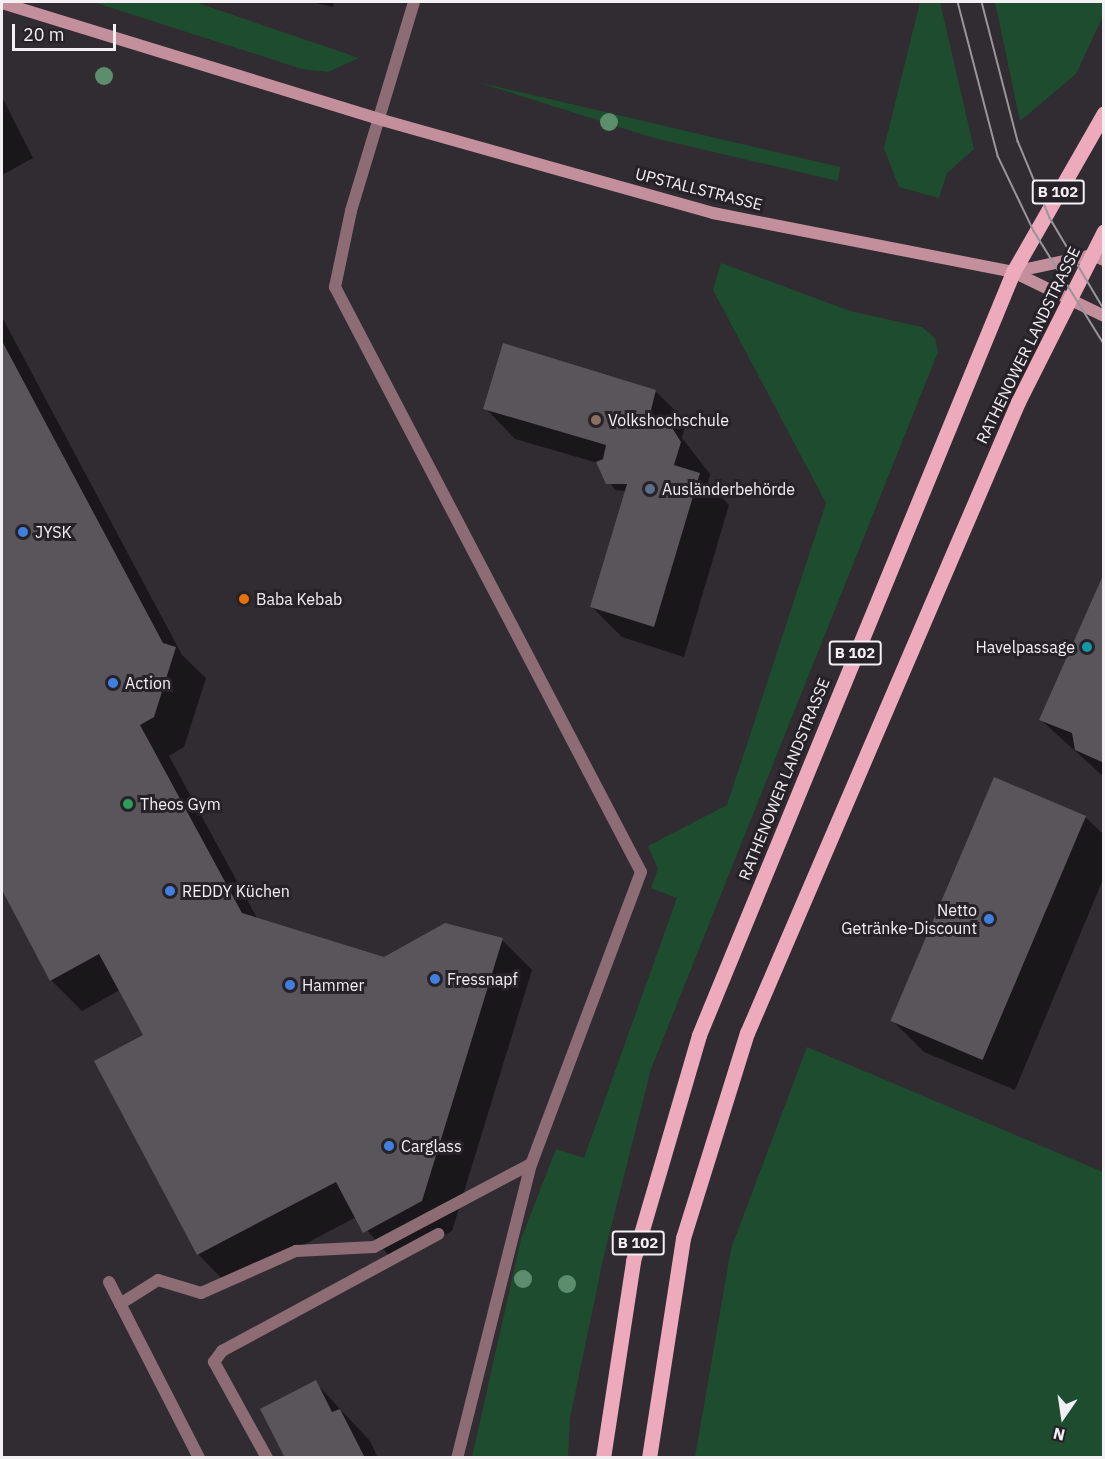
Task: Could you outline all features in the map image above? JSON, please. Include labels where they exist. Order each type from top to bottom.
[{"type":"main road","name":"RATHENOWER LANDSTRASSE","points":[[603,1458],[633,1261],[699,1035],[1012,272],[1104,113]]},
{"type":"main road","name":"RATHENOWER LANDSTRASSE","points":[[649,1458],[683,1238],[747,1033],[1013,413],[1068,301],[1098,257],[1104,231]]},
{"type":"street","name":"UPSTALLSTRASSE","points":[[2,3],[382,120],[714,213],[1012,272],[1068,301],[1104,316]]},
{"type":"street","name":"UPSTALLSTRASSE","points":[[1012,272],[1098,257]]},
{"type":"lane","points":[[414,2],[382,120],[351,211],[334,287],[641,872],[531,1164],[457,1458]]},
{"type":"lane","points":[[120,1304],[158,1280],[201,1293],[296,1251],[374,1247],[531,1164]]},
{"type":"lane","points":[[267,1458],[214,1362],[222,1351],[438,1234]]},
{"type":"lane","points":[[109,1282],[199,1458]]},
{"type":"green space","points":[[93,2],[195,2],[359,58],[328,72],[302,69]]},
{"type":"green space","points":[[920,2],[940,2],[974,149],[947,173],[939,198],[899,187],[884,148]]},
{"type":"green space","points":[[995,2],[1103,2],[1103,16],[1076,74],[1020,121]]},
{"type":"green space","points":[[477,82],[840,167],[838,181],[654,138]]},
{"type":"green space","points":[[721,263],[850,311],[922,327],[935,338],[938,352],[651,1069],[604,1255],[570,1418],[568,1457],[472,1457],[521,1239],[556,1149],[584,1158],[677,898],[651,888],[658,869],[648,846],[727,805],[826,503],[713,290]]},
{"type":"green space","points":[[807,1047],[1103,1172],[1103,1457],[695,1457],[731,1249]]},
{"type":"building","points":[[2,341],[163,643],[176,647],[154,717],[140,725],[242,913],[384,957],[445,923],[503,938],[422,1201],[363,1233],[336,1182],[197,1255],[94,1061],[143,1035],[99,954],[50,981],[2,890]]},
{"type":"building","points":[[503,343],[656,390],[649,418],[669,423],[681,442],[674,465],[700,473],[654,627],[590,607],[627,484],[606,484],[596,462],[603,459],[606,445],[483,409]]},
{"type":"building","name":"Havelpassage","points":[[1104,573],[1104,763],[1075,750],[1072,733],[1039,720]]},
{"type":"building","name":"Netto Getränke-Discount","points":[[994,777],[1086,816],[983,1060],[890,1021]]},
{"type":"building","points":[[316,1380],[332,1412],[340,1409],[365,1458],[285,1458],[260,1409]]},
{"type":"tram line","points":[[958,2],[998,156],[1034,231],[1104,344]]},
{"type":"tram line","points":[[982,2],[1018,141],[1050,218],[1104,309]]},
{"type":"place","name":"Volkshochschule","points":[[596,420]]},
{"type":"place","name":"Ausländerbehörde","points":[[650,489]]},
{"type":"place","name":"JYSK","points":[[23,532]]},
{"type":"place","name":"Baba Kebab","points":[[244,599]]},
{"type":"place","name":"Havelpassage","points":[[1087,647]]},
{"type":"place","name":"Action","points":[[113,683]]},
{"type":"place","name":"Theos Gym","points":[[128,804]]},
{"type":"place","name":"REDDY Küchen","points":[[170,891]]},
{"type":"place","name":"Netto Getränke-Discount","points":[[989,919]]},
{"type":"place","name":"Fressnapf","points":[[435,979]]},
{"type":"place","name":"Hammer","points":[[290,985]]},
{"type":"place","name":"Carglass","points":[[389,1146]]}]
